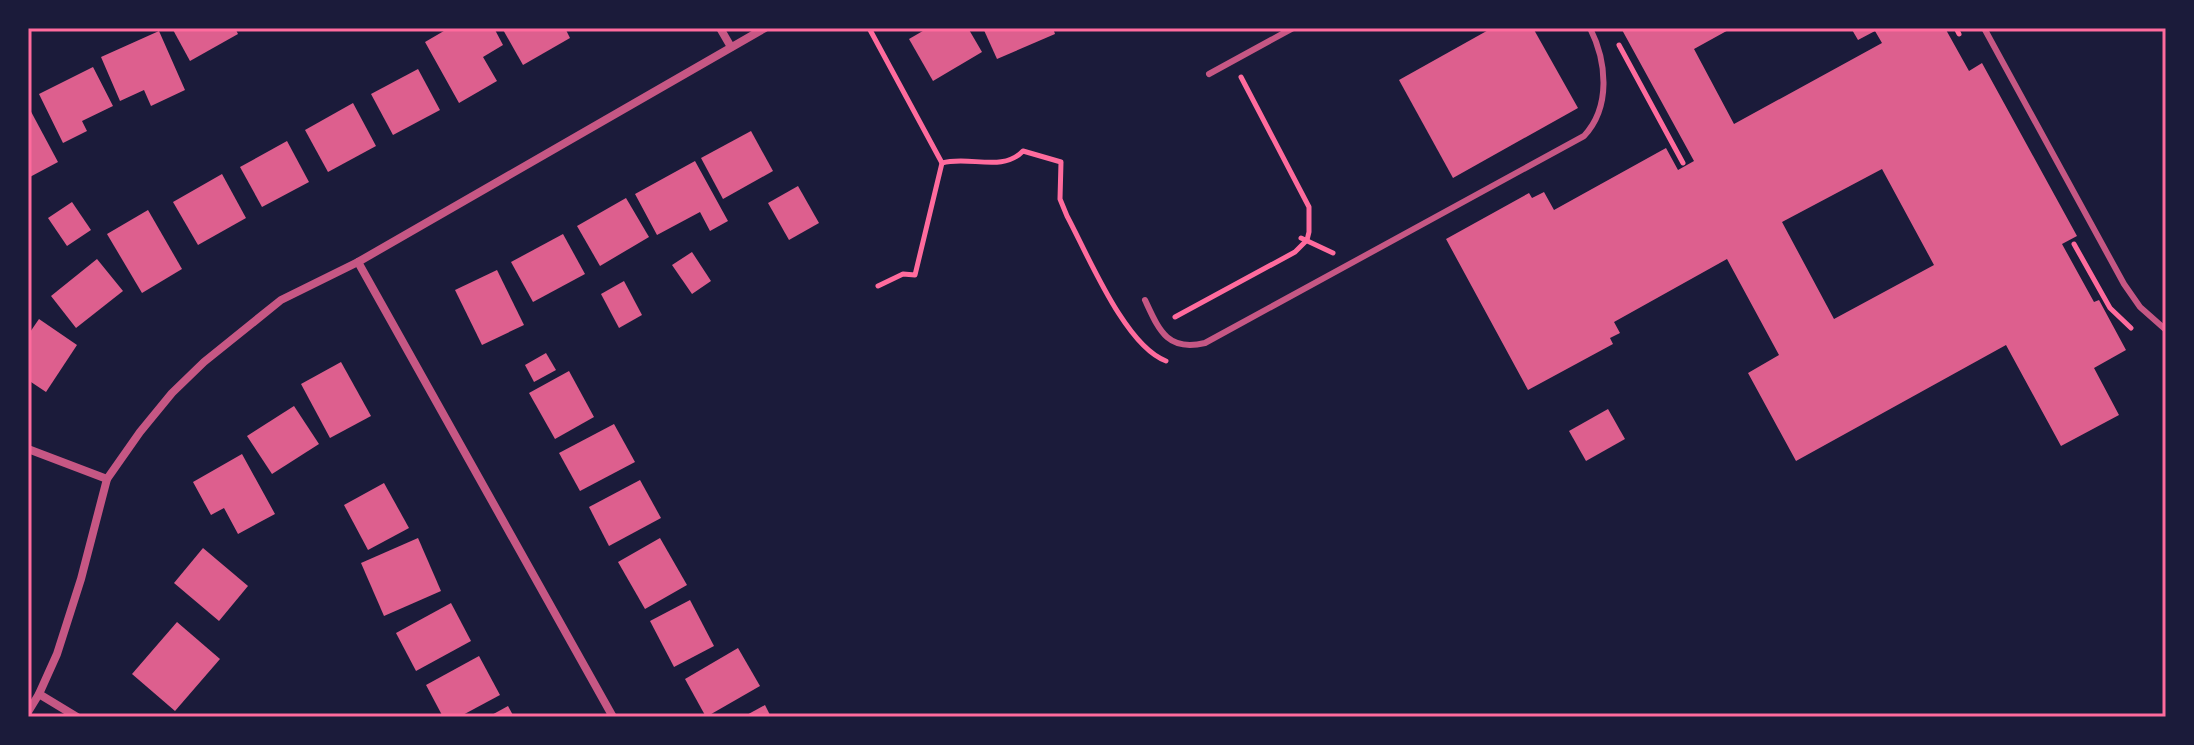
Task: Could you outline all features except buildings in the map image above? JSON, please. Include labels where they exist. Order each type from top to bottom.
[{"type":"street","points":[[720,28],[731,47]]},
{"type":"street","points":[[28,712],[57,654],[81,579],[107,479],[164,403],[204,362],[281,300],[358,262],[765,28]]},
{"type":"street","points":[[358,262],[613,717]]},
{"type":"street","points":[[28,449],[107,479]]},
{"type":"street","points":[[39,694],[77,717]]},
{"type":"lane","points":[[1209,74],[1293,28]]},
{"type":"lane","points":[[1145,300],[1166,339],[1192,346],[1205,343],[1584,136],[1594,125],[1603,94],[1602,57],[1590,28]]},
{"type":"lane","points":[[1984,28],[2124,284],[2140,307],[2166,330]]},
{"type":"path","points":[[869,28],[942,163],[915,275],[903,274],[878,286]]},
{"type":"path","points":[[1616,40],[1683,163]]},
{"type":"path","points":[[1174,318],[1295,252],[1311,224],[1309,207],[1232,62]]},
{"type":"path","points":[[942,163],[955,160],[999,163],[1013,159],[1023,151],[1061,162],[1060,199],[1127,327],[1150,354],[1169,362]]},
{"type":"path","points":[[1304,239],[1336,255]]}]
